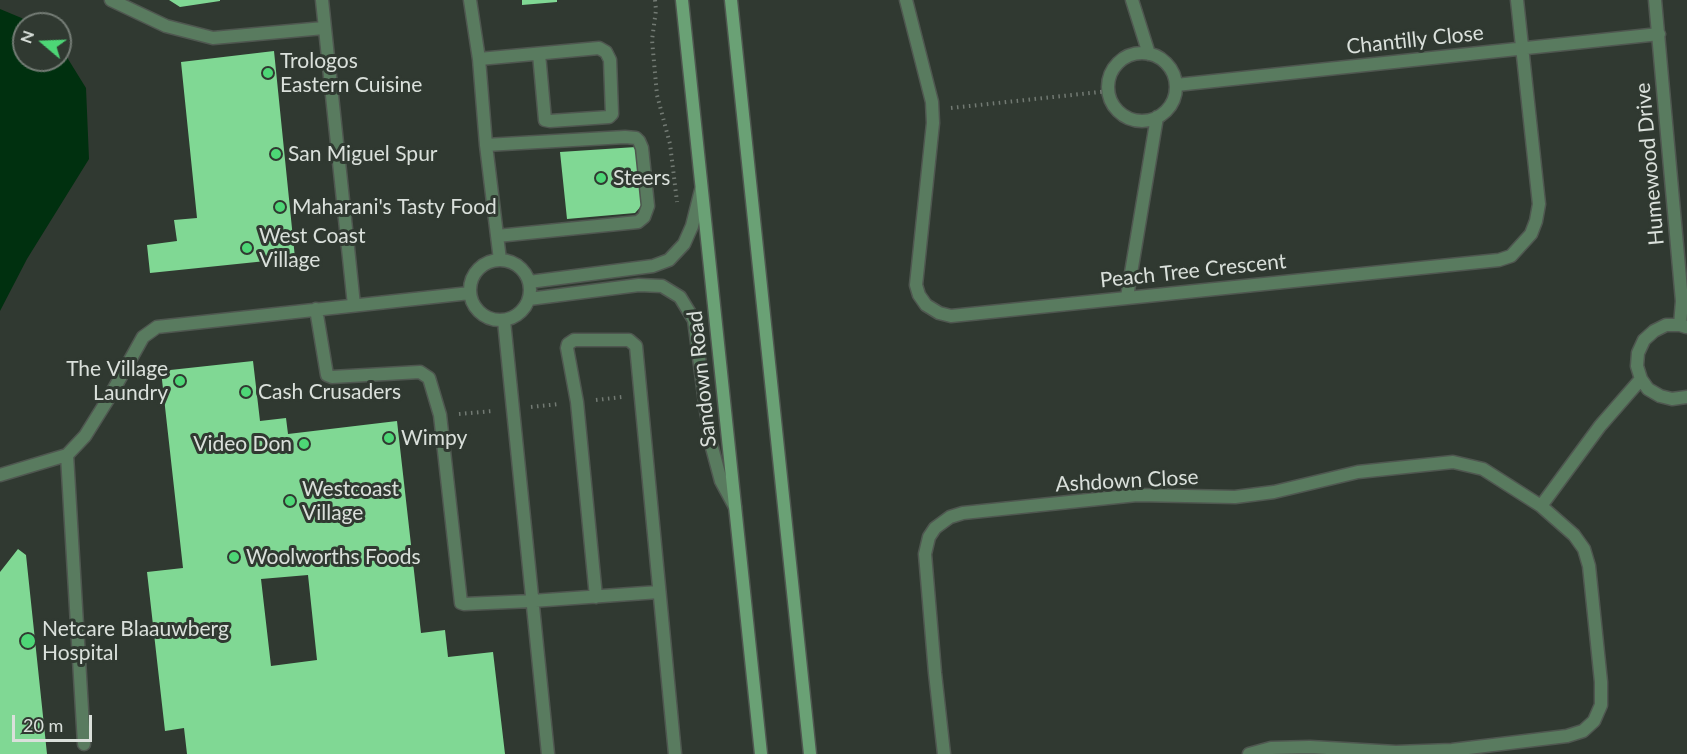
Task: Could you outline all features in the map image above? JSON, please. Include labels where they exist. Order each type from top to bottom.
[{"type":"main road","name":"Sandown Road","points":[[682,0],[761,754]]},
{"type":"main road","points":[[731,0],[810,754]]},
{"type":"street","points":[[111,0],[165,26],[213,38],[324,28]]},
{"type":"street","points":[[322,0],[354,305]]},
{"type":"street","points":[[470,0],[500,260]]},
{"type":"street","name":"Peach Tree Crescent","points":[[906,0],[933,110],[916,285],[926,305],[939,313],[951,316],[1499,260],[1511,256],[1531,234],[1539,204],[1517,0]]},
{"type":"street","points":[[1132,0],[1149,54]]},
{"type":"street","name":"Humewood Drive","points":[[1655,0],[1684,326]]},
{"type":"street","name":"Chantilly Close","points":[[1176,85],[1659,34]]},
{"type":"street","points":[[478,59],[596,47],[603,50],[608,54],[610,60],[612,114],[610,117],[545,120],[539,54]]},
{"type":"street","points":[[1136,54],[1149,54],[1162,60],[1169,67],[1176,85],[1174,96],[1170,106],[1157,117],[1135,121],[1126,117],[1113,105],[1109,91],[1109,78],[1119,62],[1136,54]]},
{"type":"street","points":[[1127,297],[1157,117]]},
{"type":"street","points":[[486,145],[625,136],[639,141],[642,148],[648,206],[644,217],[638,222],[497,236]]},
{"type":"street","points":[[529,282],[653,266],[669,260],[684,244],[692,226],[701,189]]},
{"type":"street","points":[[500,260],[518,266],[529,282],[529,299],[522,311],[504,321],[492,320],[481,314],[473,305],[470,293],[471,280],[478,270],[488,263],[500,260]]},
{"type":"street","points":[[529,299],[639,285],[662,286],[680,297],[694,320],[710,440],[721,481],[735,507]]},
{"type":"street","points":[[0,475],[67,455],[85,436],[143,337],[157,327],[470,293]]},
{"type":"street","points":[[316,309],[327,375],[332,377],[423,373],[429,378],[440,416],[461,603],[532,602],[659,592]]},
{"type":"street","points":[[504,321],[548,754]]},
{"type":"street","points":[[1684,326],[1666,325],[1654,331],[1644,340],[1638,352],[1637,366],[1648,390],[1672,399],[1687,397]]},
{"type":"street","points":[[596,597],[577,402],[567,351],[568,344],[574,340],[623,340],[634,343],[675,754]]},
{"type":"street","points":[[1541,506],[1600,426],[1641,379]]},
{"type":"street","points":[[67,455],[84,744]]},
{"type":"street","name":"Ashdown Close","points":[[944,754],[925,554],[929,537],[935,528],[950,517],[963,513],[1137,495],[1245,495],[1274,492],[1358,472],[1453,462],[1483,469],[1541,506],[1574,535],[1584,549],[1589,566],[1601,705],[1594,720],[1583,732],[1452,750],[1396,752],[1310,747],[1271,748],[1249,754]]},
{"type":"path","points":[[655,0],[652,40],[657,95],[670,144],[678,212]]},
{"type":"path","points":[[933,110],[1109,91]]},
{"type":"path","points":[[440,416],[640,396]]},
{"type":"shaded area","points":[[0,9],[12,14],[12,72],[72,72],[72,65],[86,88],[89,159],[27,259],[0,311]]},
{"type":"building","points":[[169,0],[220,0],[220,1],[180,7]]},
{"type":"building","points":[[522,0],[557,0],[557,2],[522,5]]},
{"type":"building","points":[[274,51],[295,258],[150,273],[147,245],[177,241],[174,220],[197,218],[181,62]]},
{"type":"building","name":"Steers","points":[[636,147],[643,204],[635,213],[567,219],[560,152]]},
{"type":"building","name":"Westcoast Village","points":[[253,361],[260,421],[286,418],[288,434],[397,421],[421,633],[445,630],[448,657],[493,652],[505,754],[187,754],[184,728],[165,731],[147,572],[183,568],[161,371]],"holes":[[[308,575],[317,660],[271,666],[261,579]]]},
{"type":"building","points":[[18,549],[26,555],[47,754],[0,754],[0,572]]},
{"type":"place","name":"Trologos Eastern Cuisine","points":[[268,73]]},
{"type":"place","name":"San Miguel Spur","points":[[276,154]]},
{"type":"place","name":"Steers","points":[[601,178]]},
{"type":"place","name":"Maharani's Tasty Food","points":[[280,207]]},
{"type":"place","name":"West Coast Village","points":[[247,248]]},
{"type":"place","name":"The Village Laundry","points":[[180,381]]},
{"type":"place","name":"Cash Crusaders","points":[[246,392]]},
{"type":"place","name":"Wimpy","points":[[389,438]]},
{"type":"place","name":"Video Don","points":[[304,444]]},
{"type":"place","name":"Westcoast Village","points":[[290,501]]},
{"type":"place","name":"Woolworths Foods","points":[[234,557]]},
{"type":"place","name":"Netcare Blaauwberg Hospital","points":[[28,641]]}]
